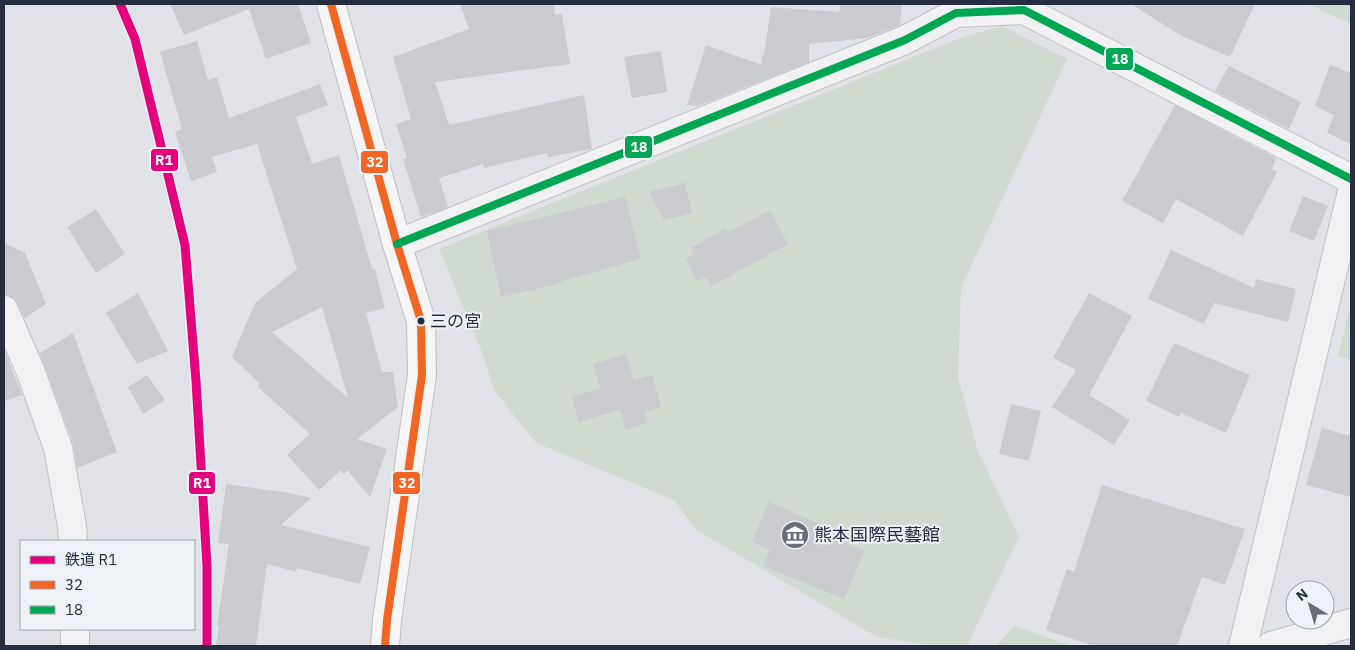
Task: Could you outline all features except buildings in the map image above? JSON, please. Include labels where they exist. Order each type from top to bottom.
[{"type":"main road","points":[[331,4],[397,244],[421,321],[422,375],[387,620],[385,646]]},
{"type":"street","points":[[397,244],[904,40],[954,8],[1024,10],[1351,179]]},
{"type":"street","points":[[1243,646],[1351,195]]},
{"type":"street","points":[[4,310],[30,370],[58,448],[72,526],[72,540]]},
{"type":"street","points":[[1271,646],[1351,623]]},
{"type":"street","points":[[75,630],[75,646]]},
{"type":"shaded area","points":[[1308,4],[1351,4],[1351,24]]},
{"type":"shaded area","points":[[1002,26],[1067,59],[961,288],[958,377],[978,451],[1019,537],[967,646],[933,646],[877,637],[695,529],[674,500],[536,443],[494,390],[483,355],[439,249],[960,38]]},
{"type":"shaded area","points":[[1351,304],[1351,360],[1338,356]]},
{"type":"shaded area","points":[[1014,626],[1072,646],[996,646]]},
{"type":"rail line","name":"R1","points":[[120,4],[135,39],[185,245],[196,381],[207,566],[207,646]]},
{"type":"transit line","name":"32","points":[[331,4],[397,244],[421,321],[422,375],[387,620],[385,646]]},
{"type":"transit line","name":"18","points":[[397,244],[905,40],[956,13],[1024,10],[1351,179]]},
{"type":"place","name":"三の宮","points":[[421,321]]},
{"type":"place","name":"熊本国際民藝館","points":[[795,535]]}]
